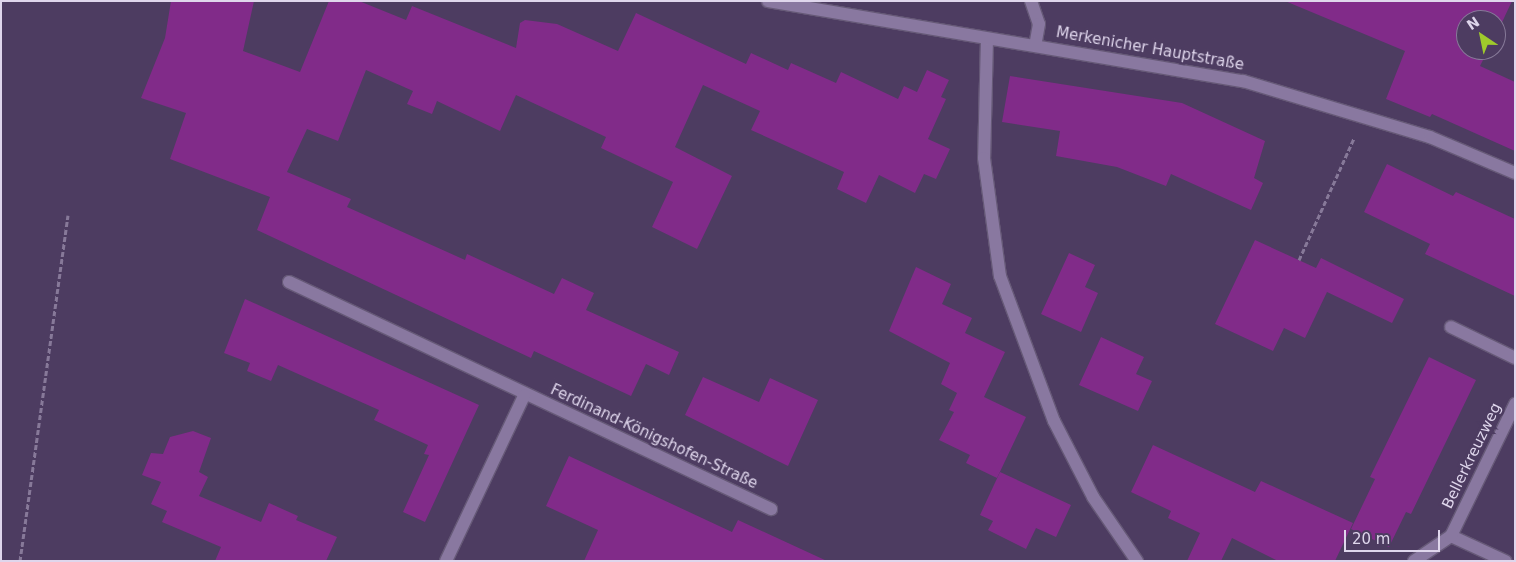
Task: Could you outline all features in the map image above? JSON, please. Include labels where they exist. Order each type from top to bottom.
[{"type":"street","name":"Merkenicher Hauptstraße","points":[[768,1],[1242,81],[1430,137],[1515,173]]},
{"type":"street","points":[[1031,1],[1039,24],[1035,46]]},
{"type":"street","points":[[986,39],[984,158],[1000,276],[1054,421],[1093,497],[1137,561]]},
{"type":"street","name":"Ferdinand-Königshofen-Straße","points":[[289,282],[524,396],[771,509]]},
{"type":"street","points":[[1451,327],[1515,358]]},
{"type":"street","points":[[446,561],[524,396]]},
{"type":"street","name":"Bellerkreuzweg","points":[[1451,536],[1515,404]]},
{"type":"street","points":[[1414,561],[1451,536],[1505,561]]},
{"type":"path","points":[[1299,260],[1364,118]]},
{"type":"path","points":[[20,561],[68,215]]},
{"type":"building","points":[[171,1],[254,1],[243,51],[300,72],[329,1],[359,1],[406,20],[412,6],[516,48],[520,23],[525,20],[557,24],[618,51],[636,13],[746,64],[751,53],[788,70],[791,63],[836,83],[841,72],[898,99],[904,86],[917,92],[927,70],[949,80],[941,97],[946,99],[928,139],[950,149],[936,179],[924,174],[915,193],[879,175],[866,203],[837,189],[844,172],[751,130],[760,111],[703,85],[675,147],[732,176],[697,249],[652,227],[673,182],[601,148],[606,137],[516,95],[500,131],[437,101],[432,114],[407,104],[413,91],[366,70],[338,141],[307,129],[287,172],[351,199],[347,207],[465,260],[467,254],[554,294],[562,278],[594,293],[586,310],[679,352],[669,375],[646,364],[631,396],[534,351],[531,358],[257,230],[270,197],[170,159],[186,113],[141,98],[165,38]]},
{"type":"building","points":[[1285,1],[1512,1],[1506,14],[1506,10],[1456,10],[1456,60],[1483,60],[1480,66],[1515,82],[1515,151],[1432,114],[1430,117],[1386,99],[1405,51]]},
{"type":"building","points":[[1010,76],[1182,103],[1265,141],[1254,178],[1263,183],[1251,210],[1171,174],[1166,186],[1117,167],[1056,156],[1060,131],[1002,122]]},
{"type":"building","points":[[1387,164],[1453,196],[1456,192],[1515,219],[1515,296],[1425,254],[1430,244],[1364,212]]},
{"type":"building","points":[[1255,240],[1316,268],[1321,258],[1404,299],[1392,323],[1327,292],[1305,338],[1284,328],[1273,351],[1215,324]]},
{"type":"building","points":[[1069,253],[1095,265],[1085,287],[1098,293],[1081,332],[1041,314]]},
{"type":"building","points":[[916,267],[951,284],[942,304],[972,318],[965,333],[1005,352],[984,397],[1026,417],[997,478],[966,463],[970,455],[939,440],[954,412],[949,410],[957,393],[941,384],[950,363],[889,331]]},
{"type":"building","points":[[245,299],[479,405],[425,522],[403,512],[429,455],[424,454],[428,445],[374,420],[379,410],[278,365],[271,381],[247,371],[250,363],[224,353]]},
{"type":"building","points":[[1101,337],[1144,357],[1136,374],[1152,381],[1138,411],[1079,385]]},
{"type":"building","points":[[1429,357],[1476,380],[1411,514],[1406,512],[1389,547],[1351,529],[1375,479],[1370,477]]},
{"type":"building","points":[[703,377],[759,402],[770,378],[818,400],[788,466],[685,415]]},
{"type":"building","points":[[193,431],[211,438],[199,472],[208,477],[199,496],[261,522],[269,503],[298,516],[296,520],[337,537],[326,561],[215,561],[221,547],[162,522],[167,511],[151,504],[161,482],[142,475],[151,453],[163,454],[170,437]]},
{"type":"building","points":[[1153,445],[1255,492],[1261,481],[1353,523],[1335,561],[1278,561],[1232,538],[1221,561],[1187,561],[1200,533],[1168,518],[1171,511],[1131,492]]},
{"type":"building","points":[[569,456],[732,532],[738,520],[827,561],[584,561],[598,530],[546,506]]},
{"type":"building","points":[[1000,472],[1071,505],[1056,537],[1036,528],[1026,549],[988,530],[993,521],[980,515]]}]
